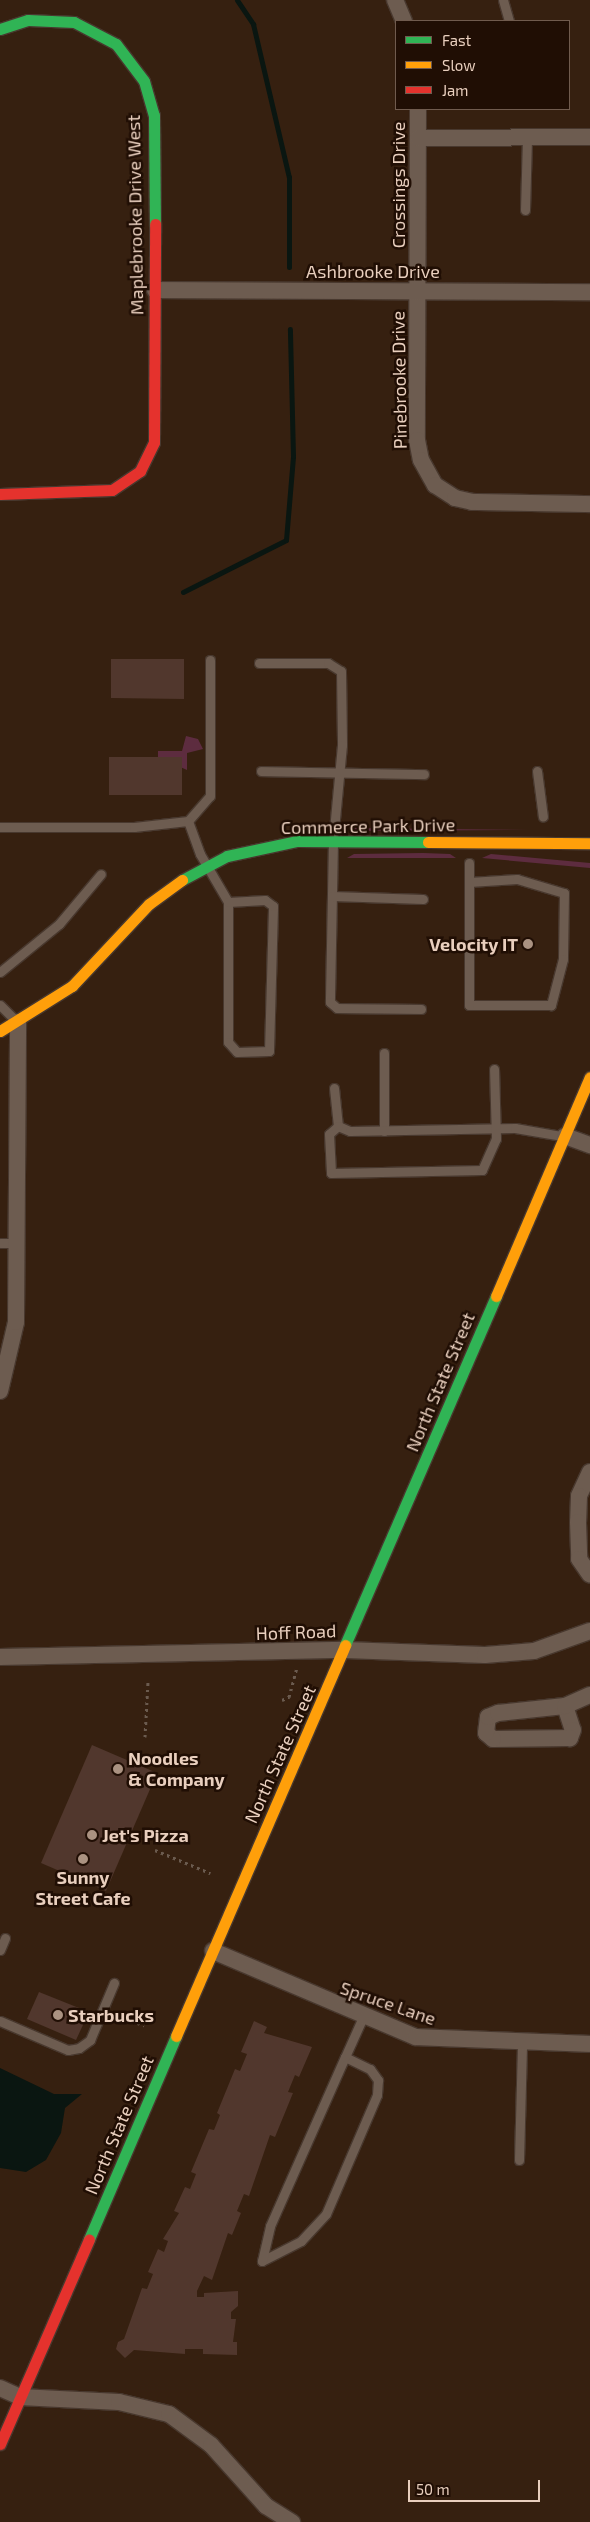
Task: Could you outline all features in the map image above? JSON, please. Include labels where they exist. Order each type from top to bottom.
[{"type":"main road","name":"Maplebrooke Drive West","points":[[0,29],[45,18],[74,22],[96,30],[116,44],[144,81],[154,115],[155,290],[154,442],[140,471],[112,490],[0,494]]},
{"type":"main road","name":"Commerce Park Drive","points":[[0,1031],[18,1022],[72,986],[149,904],[208,865],[264,845],[334,842],[469,853],[542,838],[590,843]]},
{"type":"main road","name":"North State Street","points":[[0,2444],[345,1650],[590,1077]]},
{"type":"street","points":[[395,0],[404,20]]},
{"type":"street","name":"Crossings Drive","points":[[417,292],[418,110]]},
{"type":"street","points":[[418,138],[527,139],[590,137]]},
{"type":"street","name":"Ashbrooke Drive","points":[[155,290],[590,292]]},
{"type":"street","name":"Pinebrooke Drive","points":[[417,292],[417,440],[421,460],[435,485],[455,498],[472,502],[590,504]]},
{"type":"street","points":[[0,1391],[16,1322],[18,1022]]},
{"type":"street","points":[[564,1136],[590,1145]]},
{"type":"street","points":[[590,1472],[579,1496],[578,1522],[579,1559],[590,1574]]},
{"type":"street","name":"Hoff Road","points":[[0,1657],[345,1650],[485,1655],[534,1651],[590,1631]]},
{"type":"street","points":[[565,1706],[573,1730],[570,1738],[493,1739],[486,1733],[488,1717],[498,1713],[565,1706],[590,1695]]},
{"type":"street","name":"Spruce Lane","points":[[213,1951],[363,2017],[436,2041],[590,2044]]},
{"type":"street","points":[[0,2388],[20,2397],[119,2402],[169,2414],[211,2445],[266,2506],[292,2522]]},
{"type":"lane","points":[[503,0],[509,20]]},
{"type":"lane","points":[[525,210],[527,139]]},
{"type":"lane","points":[[0,827],[134,827],[188,821],[210,796],[210,660]]},
{"type":"lane","points":[[259,663],[328,663],[342,671],[342,746],[338,772],[332,896],[330,997],[333,1006],[421,1009]]},
{"type":"lane","points":[[537,770],[543,817]]},
{"type":"lane","points":[[260,771],[424,774]]},
{"type":"lane","points":[[188,821],[208,865],[228,902],[228,1042],[237,1052],[269,1051],[273,906],[265,900],[228,902]]},
{"type":"lane","points":[[469,853],[468,1005],[551,1005],[563,959],[564,892],[517,879],[469,882]]},
{"type":"lane","points":[[0,972],[59,924],[101,874]]},
{"type":"lane","points":[[332,896],[423,899]]},
{"type":"lane","points":[[0,1005],[18,1022]]},
{"type":"lane","points":[[384,1053],[384,1131]]},
{"type":"lane","points":[[338,1126],[328,1134],[330,1173],[467,1172],[486,1166],[496,1128],[494,1069]]},
{"type":"lane","points":[[334,1088],[338,1126]]},
{"type":"lane","points":[[338,1126],[350,1131],[496,1128],[564,1136]]},
{"type":"lane","points":[[0,1243],[17,1243]]},
{"type":"lane","points":[[0,1950],[5,1938]]},
{"type":"lane","points":[[0,2021],[68,2050],[90,2040],[114,1983]]},
{"type":"lane","points":[[346,2056],[370,2069],[378,2080],[378,2094],[326,2214],[301,2241],[262,2261],[270,2226],[363,2017]]},
{"type":"lane","points":[[519,2160],[522,2042]]},
{"type":"path","points":[[282,1700],[289,1697],[302,1652]]},
{"type":"path","points":[[145,1737],[148,1681]]},
{"type":"path","points":[[155,1850],[210,1873]]},
{"type":"path","points":[[102,2010],[144,2024]]},
{"type":"shaded area","points":[[186,736],[198,739],[203,749],[187,753],[187,770],[158,757],[158,751],[182,751]]},
{"type":"shaded area","points":[[348,828],[356,828],[529,830],[353,831]]},
{"type":"shaded area","points":[[354,854],[450,854],[456,858],[347,858]]},
{"type":"shaded area","points":[[491,854],[590,863],[590,868],[482,858]]},
{"type":"shaded area","points":[[0,2068],[54,2094],[82,2094],[65,2108],[61,2133],[46,2160],[26,2172],[0,2168]]},
{"type":"building","points":[[111,659],[184,659],[184,699],[111,698]]},
{"type":"building","points":[[109,757],[182,757],[182,795],[109,795]]},
{"type":"building","points":[[92,1745],[157,1773],[106,1891],[41,1863]]},
{"type":"building","name":"Starbucks","points":[[39,1992],[89,2012],[76,2040],[27,2019]]},
{"type":"building","points":[[254,2021],[267,2027],[264,2033],[312,2047],[299,2077],[295,2075],[288,2092],[293,2093],[275,2137],[270,2135],[249,2196],[244,2194],[237,2211],[241,2213],[232,2235],[228,2233],[212,2280],[204,2276],[197,2291],[197,2297],[204,2297],[204,2293],[238,2291],[238,2306],[231,2312],[231,2319],[236,2319],[233,2342],[237,2342],[237,2355],[203,2354],[203,2349],[185,2349],[185,2354],[134,2350],[125,2358],[116,2349],[118,2342],[124,2339],[142,2288],[147,2289],[153,2274],[148,2272],[158,2249],[164,2252],[168,2241],[163,2239],[179,2213],[174,2211],[185,2187],[190,2189],[196,2174],[191,2172],[209,2129],[214,2130],[220,2115],[217,2113],[235,2069],[240,2071],[247,2054],[241,2052]]},
{"type":"waterway","points":[[237,0],[253,24],[289,177],[289,267]]},
{"type":"waterway","points":[[183,592],[286,540],[293,456],[290,329]]},
{"type":"traffic: fast","points":[[0,29],[28,20],[74,22],[116,44],[144,81],[154,115],[155,224]]},
{"type":"traffic: fast","points":[[182,880],[227,856],[297,841],[428,842]]},
{"type":"traffic: fast","points":[[345,1645],[496,1296]]},
{"type":"traffic: fast","points":[[89,2239],[176,2036]]},
{"type":"traffic: slow","points":[[428,842],[590,843]]},
{"type":"traffic: slow","points":[[0,1031],[72,986],[149,904],[182,880]]},
{"type":"traffic: slow","points":[[496,1296],[590,1077]]},
{"type":"traffic: slow","points":[[176,2036],[345,1645]]},
{"type":"traffic: jam","points":[[0,494],[112,490],[140,471],[154,442],[155,224]]},
{"type":"traffic: jam","points":[[0,2444],[89,2239]]},
{"type":"place","name":"Velocity IT","points":[[528,944]]},
{"type":"place","name":"Noodles & Company","points":[[118,1769]]},
{"type":"place","name":"Jet's Pizza","points":[[92,1835]]},
{"type":"place","name":"Sunny Street Cafe","points":[[83,1859]]},
{"type":"place","name":"Starbucks","points":[[58,2015]]}]
